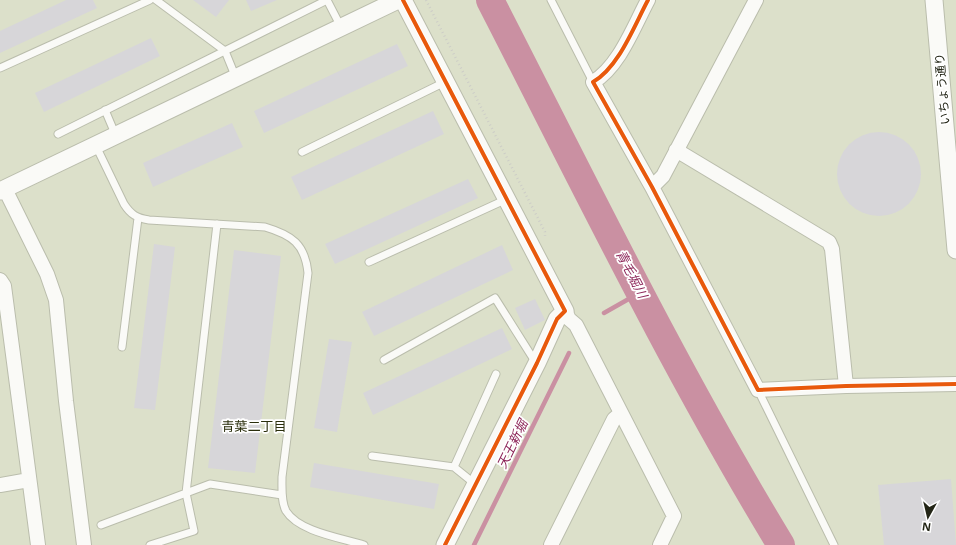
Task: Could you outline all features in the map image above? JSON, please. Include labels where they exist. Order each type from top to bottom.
[{"type":"street","points":[[84,545],[66,401],[56,300],[47,274],[2,187],[96,146],[398,0]]},
{"type":"street","points":[[403,0],[569,319],[576,325],[674,516],[660,545]]},
{"type":"street","points":[[648,0],[614,62],[602,76],[593,82],[652,187],[758,390],[846,386],[956,384]]},
{"type":"street","points":[[652,187],[663,176],[756,0]]},
{"type":"street","name":"いちょう通り","points":[[934,0],[956,250]]},
{"type":"street","points":[[676,150],[829,242],[832,249],[846,386]]},
{"type":"street","points":[[0,280],[4,286],[3,297],[38,545]]},
{"type":"street","points":[[445,545],[557,319],[565,311]]},
{"type":"street","points":[[552,545],[614,419],[621,413]]},
{"type":"street","points":[[0,485],[30,480]]},
{"type":"lane","points":[[0,68],[150,0]]},
{"type":"lane","points":[[156,0],[225,51],[236,78]]},
{"type":"lane","points":[[58,134],[327,0],[341,28]]},
{"type":"lane","points":[[551,0],[593,82]]},
{"type":"lane","points":[[302,152],[446,82]]},
{"type":"lane","points":[[105,110],[116,136]]},
{"type":"lane","points":[[96,146],[124,204],[130,213],[138,218],[149,220],[265,227],[280,231],[294,240],[302,249],[308,273],[282,477],[282,496],[285,510],[292,519],[304,527],[362,545]]},
{"type":"lane","points":[[369,262],[507,199]]},
{"type":"lane","points":[[122,347],[138,218]]},
{"type":"lane","points":[[150,545],[194,531],[186,493],[217,224]]},
{"type":"lane","points":[[384,360],[495,298],[536,363]]},
{"type":"lane","points":[[454,467],[496,374]]},
{"type":"lane","points":[[758,390],[834,545]]},
{"type":"lane","points":[[372,456],[454,467],[476,484]]},
{"type":"lane","points":[[101,525],[210,484],[282,496]]},
{"type":"path","points":[[426,0],[545,232],[545,240]]},
{"type":"building","points":[[66,0],[93,0],[97,8],[0,53],[0,31]]},
{"type":"building","points":[[193,0],[229,0],[216,17]]},
{"type":"building","points":[[246,0],[277,0],[251,11]]},
{"type":"building","points":[[151,38],[160,56],[44,112],[35,93]]},
{"type":"building","points":[[397,44],[408,66],[264,133],[254,111]]},
{"type":"building","points":[[433,111],[444,134],[302,200],[291,177]]},
{"type":"building","points":[[232,123],[243,147],[153,187],[143,163]]},
{"type":"building","points":[[879,132],[895,135],[909,144],[918,158],[921,174],[918,190],[909,204],[895,213],[879,216],[863,213],[849,204],[840,190],[837,174],[840,158],[849,144],[863,135]]},
{"type":"building","points":[[468,179],[478,198],[335,264],[325,244]]},
{"type":"building","points":[[154,244],[175,247],[155,410],[134,408]]},
{"type":"building","points":[[502,245],[513,270],[374,336],[362,312]]},
{"type":"building","points":[[234,250],[281,256],[255,473],[208,468]]},
{"type":"building","points":[[535,299],[545,320],[525,330],[515,308]]},
{"type":"building","points":[[502,328],[512,349],[373,415],[363,393]]},
{"type":"building","points":[[329,339],[352,342],[337,432],[314,428]]},
{"type":"building","points":[[314,463],[439,484],[434,509],[310,487]]},
{"type":"building","points":[[951,479],[956,545],[884,545],[878,485]]},
{"type":"waterway","name":"青毛堀川","points":[[490,0],[667,343],[742,479],[781,545]]},
{"type":"waterway","points":[[604,313],[641,292]]},
{"type":"waterway","name":"天王新堀","points":[[474,545],[569,353]]},
{"type":"cycle path","points":[[403,0],[565,311],[557,319],[537,363],[445,545]]},
{"type":"cycle path","points":[[648,0],[625,45],[611,67],[593,82],[652,187],[758,390],[846,386],[956,384]]},
{"type":"district","name":"青葉二丁目","points":[[254,426]]}]
